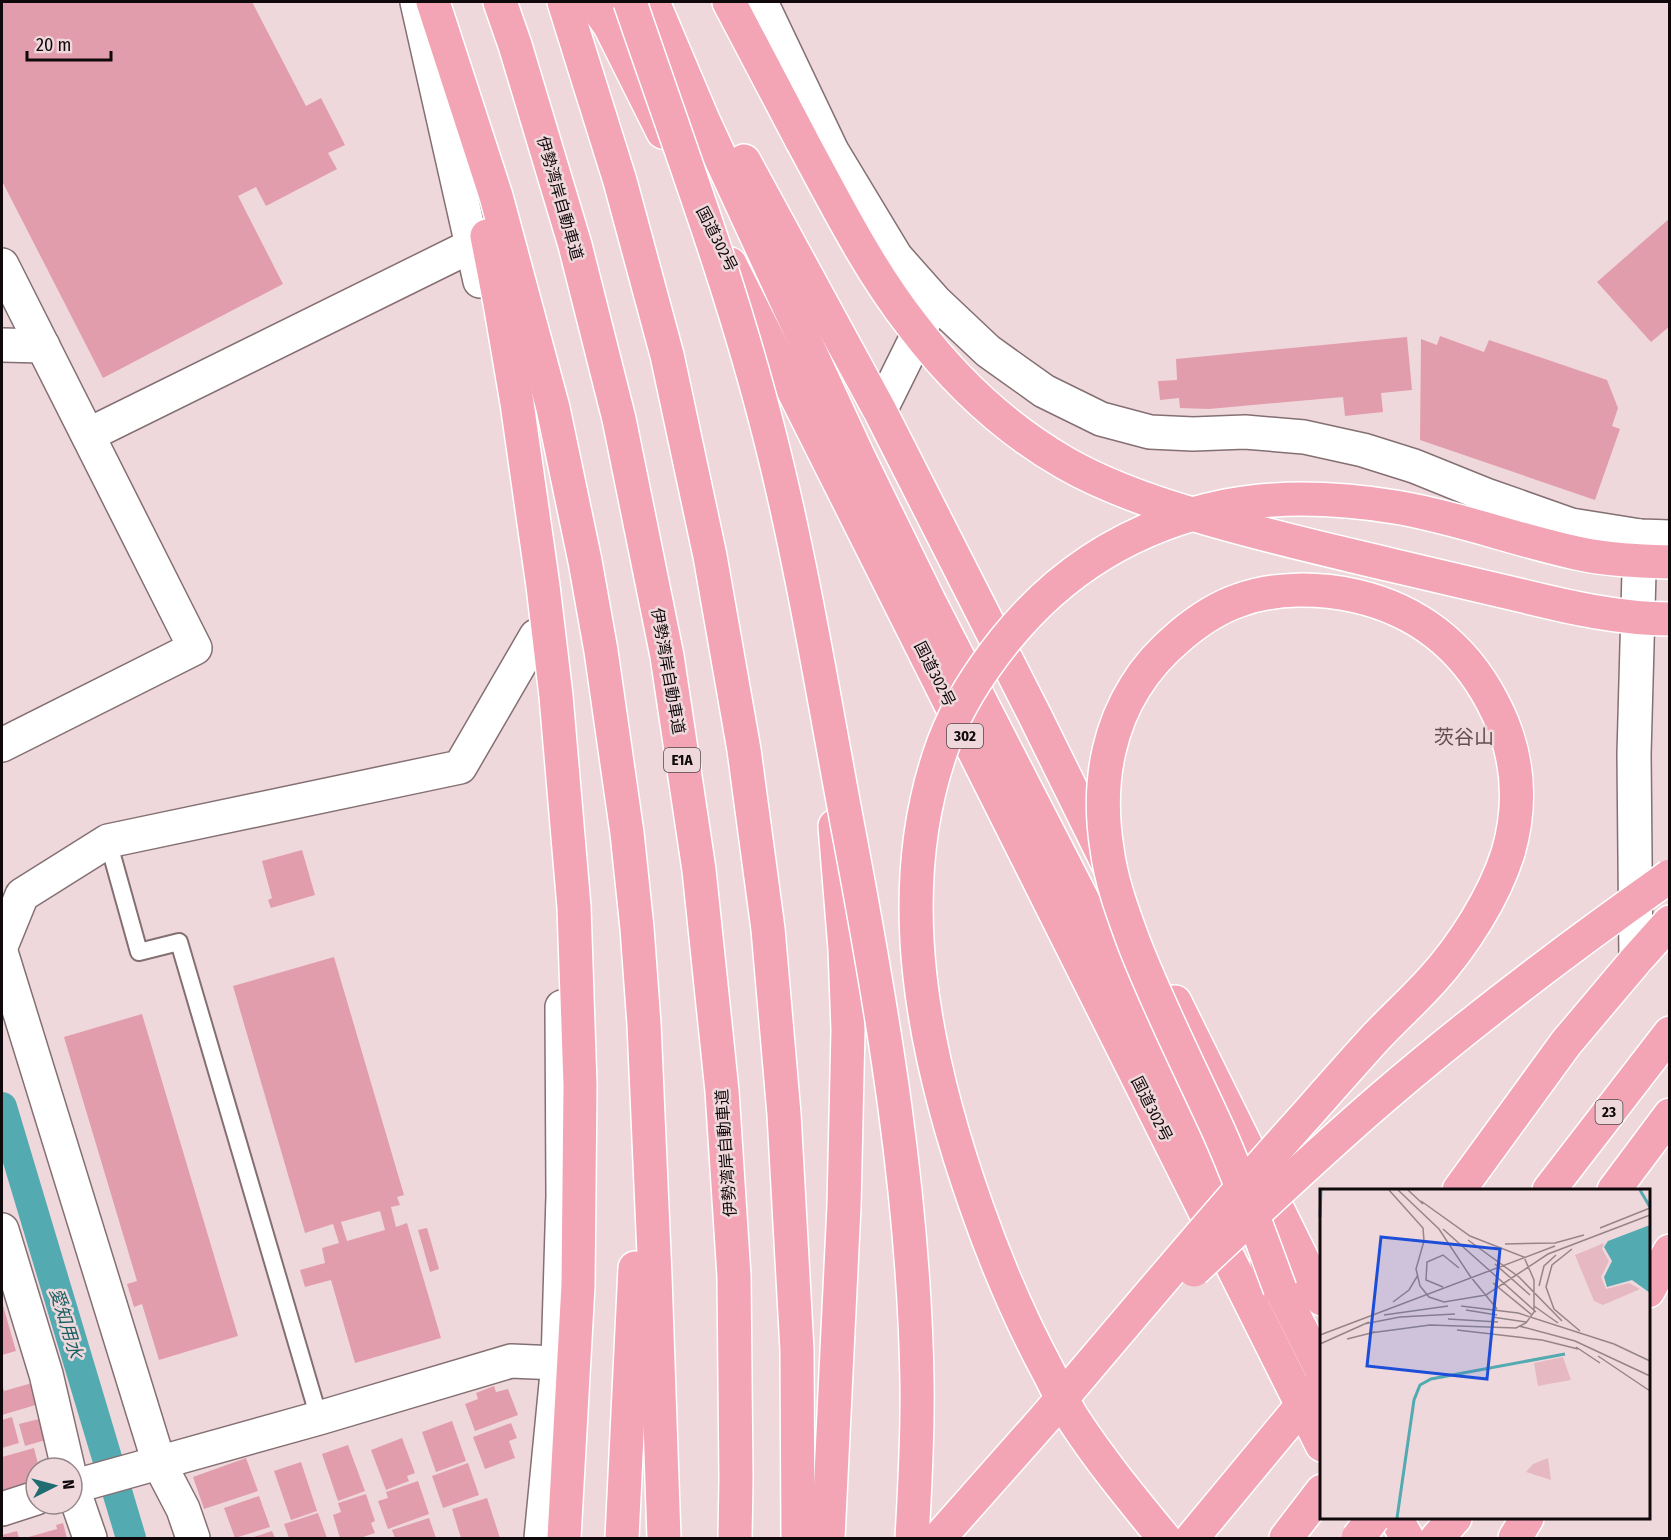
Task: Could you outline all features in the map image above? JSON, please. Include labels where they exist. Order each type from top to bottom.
[{"type":"highway","points":[[432,2],[496,196],[550,398],[568,474],[601,651],[627,833],[644,1024],[664,1539]]},
{"type":"highway","points":[[432,2],[482,215],[500,303],[542,575],[566,796],[574,907],[580,1085],[578,1285],[564,1539]]},
{"type":"highway","name":"伊勢湾岸自動車道","points":[[500,2],[575,245],[616,407],[667,656],[699,870],[722,1090],[734,1276],[735,1539]]},
{"type":"highway","points":[[564,2],[620,181],[667,355],[710,556],[744,750],[768,930],[784,1114],[797,1350],[798,1539]]},
{"type":"highway","name":"国道302号","points":[[593,2],[610,26],[1320,1441]]},
{"type":"highway","points":[[630,2],[745,344],[770,438],[812,636],[879,996],[895,1105],[913,1285],[917,1380],[912,1539]]},
{"type":"highway","points":[[655,2],[880,411],[1030,705],[1320,1295]]},
{"type":"highway","points":[[655,2],[703,120],[858,456],[929,601],[1320,1367]]},
{"type":"highway","points":[[729,2],[846,220],[884,285],[913,326],[950,370],[985,405],[1064,462],[1102,482],[1146,500],[1258,534],[1550,602],[1607,613],[1670,619]]},
{"type":"highway","points":[[1164,1539],[1071,1416],[1007,1290],[965,1173],[934,1056],[923,998],[917,945],[916,891],[920,839],[930,789],[945,740],[968,694],[994,654],[1024,616],[1058,584],[1094,559],[1135,536],[1178,518],[1259,500],[1301,498],[1398,507],[1578,554],[1670,562]]},
{"type":"highway","points":[[939,1539],[1240,1189],[1248,1180],[1256,1172],[1377,1036],[1434,978],[1479,915],[1507,857],[1515,824],[1517,788],[1512,751],[1497,710],[1484,686],[1464,658],[1438,634],[1412,616],[1381,602],[1345,593],[1308,590],[1272,592],[1239,600],[1211,614],[1184,633],[1157,657],[1136,684],[1120,716],[1109,749],[1104,783],[1107,851],[1115,888],[1128,926],[1147,975],[1227,1149],[1235,1170],[1239,1181],[1243,1192],[1251,1214],[1280,1289]]},
{"type":"highway","points":[[812,636],[838,861],[848,1029],[844,1206],[828,1539]]},
{"type":"highway","points":[[622,1539],[635,1287],[634,1109],[627,833]]},
{"type":"highway","points":[[1047,1416],[1163,1299],[1285,1185],[1383,1098],[1584,936],[1670,876]]},
{"type":"highway","points":[[1460,1189],[1566,1043],[1670,922]]},
{"type":"highway","name":"23","points":[[1551,1189],[1670,1033]]},
{"type":"highway","points":[[1615,1189],[1670,1115]]},
{"type":"highway","points":[[1650,1288],[1670,1251]]},
{"type":"highway","points":[[1650,1290],[1670,1265]]},
{"type":"highway","points":[[1192,1539],[1320,1383]]},
{"type":"highway","points":[[1286,1539],[1320,1494]]},
{"type":"highway","points":[[1361,1519],[1372,1539]]},
{"type":"highway","points":[[1358,1539],[1372,1519]]},
{"type":"highway","points":[[1397,1519],[1407,1539]]},
{"type":"highway","points":[[1515,1539],[1526,1519]]},
{"type":"street","points":[[417,2],[473,245],[518,470],[555,784],[562,948],[563,1196],[558,1364],[541,1539]]},
{"type":"street","points":[[760,2],[832,151],[896,257],[934,301],[988,351],[1044,391],[1101,419],[1150,432],[1193,434],[1245,432],[1304,437],[1351,447],[1414,466],[1486,495],[1571,525],[1655,537],[1634,754],[1636,960]]},
{"type":"street","points":[[88,435],[473,245]]},
{"type":"street","points":[[2,265],[195,648],[2,745]]},
{"type":"street","points":[[880,411],[934,301]]},
{"type":"street","points":[[2,345],[44,346]]},
{"type":"street","points":[[2,944],[22,895],[108,842],[460,767],[536,636]]},
{"type":"street","points":[[2,955],[159,1463],[183,1509],[193,1539]]},
{"type":"street","points":[[2,1230],[46,1374],[67,1456]]},
{"type":"street","points":[[84,1480],[159,1463],[511,1361],[558,1364]]},
{"type":"street","points":[[2,1509],[24,1502]]},
{"type":"street","points":[[84,1516],[90,1539]]},
{"type":"lane","points":[[108,842],[139,952],[179,942],[319,1418]]},
{"type":"building","points":[[2,2],[252,2],[306,106],[321,98],[345,145],[328,153],[337,169],[266,206],[256,187],[238,196],[283,284],[103,378],[2,181]]},
{"type":"building","points":[[1670,218],[1670,326],[1651,342],[1597,282]]},
{"type":"building","points":[[1440,336],[1484,352],[1489,340],[1607,380],[1618,408],[1612,426],[1620,429],[1595,500],[1420,440],[1421,339],[1437,345]]},
{"type":"building","points":[[1407,337],[1412,390],[1381,393],[1383,412],[1345,416],[1343,397],[1209,409],[1180,408],[1179,398],[1160,400],[1158,381],[1177,380],[1176,359]]},
{"type":"building","points":[[302,850],[315,895],[271,908],[268,900],[272,898],[262,861]]},
{"type":"building","points":[[334,957],[404,1195],[397,1197],[400,1205],[391,1207],[396,1227],[407,1223],[441,1338],[355,1363],[331,1280],[305,1287],[300,1270],[325,1263],[322,1248],[339,1243],[333,1224],[305,1233],[233,986]],"holes":[[[380,1211],[385,1230],[347,1241],[341,1222]]]},
{"type":"building","points":[[142,1014],[238,1336],[159,1360],[142,1304],[134,1307],[127,1284],[137,1281],[64,1037]]},
{"type":"building","points":[[427,1228],[439,1269],[430,1272],[418,1230]]},
{"type":"building","points":[[2,1302],[16,1351],[2,1355]]},
{"type":"building","points":[[2,1383],[4,1391],[32,1383],[39,1404],[2,1415]]},
{"type":"building","points":[[494,1386],[496,1392],[508,1389],[518,1415],[475,1431],[465,1404],[478,1399],[476,1393]]},
{"type":"building","points":[[12,1417],[19,1443],[2,1448],[2,1420]]},
{"type":"building","points":[[39,1419],[46,1440],[25,1446],[19,1424]]},
{"type":"building","points":[[452,1421],[466,1461],[436,1472],[422,1432]]},
{"type":"building","points":[[511,1423],[517,1438],[509,1441],[515,1458],[485,1469],[473,1437]]},
{"type":"building","points":[[402,1438],[415,1473],[407,1476],[409,1481],[386,1490],[371,1450]]},
{"type":"building","points":[[348,1445],[365,1491],[338,1501],[322,1454]]},
{"type":"building","points":[[34,1448],[36,1456],[24,1456],[24,1485],[2,1491],[2,1457]]},
{"type":"building","points":[[246,1458],[258,1491],[204,1509],[193,1477]]},
{"type":"building","points":[[301,1462],[317,1511],[291,1520],[274,1471]]},
{"type":"building","points":[[468,1463],[479,1495],[443,1508],[432,1476]]},
{"type":"building","points":[[418,1481],[429,1514],[388,1529],[378,1501],[388,1498],[386,1492]]},
{"type":"building","points":[[366,1494],[375,1521],[371,1523],[375,1533],[360,1538],[340,1538],[333,1515],[341,1512],[338,1503]]},
{"type":"building","points":[[259,1496],[270,1527],[235,1538],[224,1508]]},
{"type":"building","points":[[487,1498],[500,1538],[461,1538],[452,1509]]},
{"type":"building","points":[[318,1513],[327,1538],[289,1538],[284,1524]]},
{"type":"building","points":[[429,1518],[436,1538],[395,1538],[392,1530]]},
{"type":"building","points":[[63,1523],[67,1538],[25,1538],[57,1529],[56,1525]]},
{"type":"building","points":[[17,1531],[19,1538],[2,1538],[2,1535]]},
{"type":"building","points":[[272,1531],[275,1538],[251,1538]]},
{"type":"waterway","name":"愛知用水","points":[[2,1107],[131,1538]]},
{"type":"district","name":"茨谷山","points":[[1464,737]]}]
